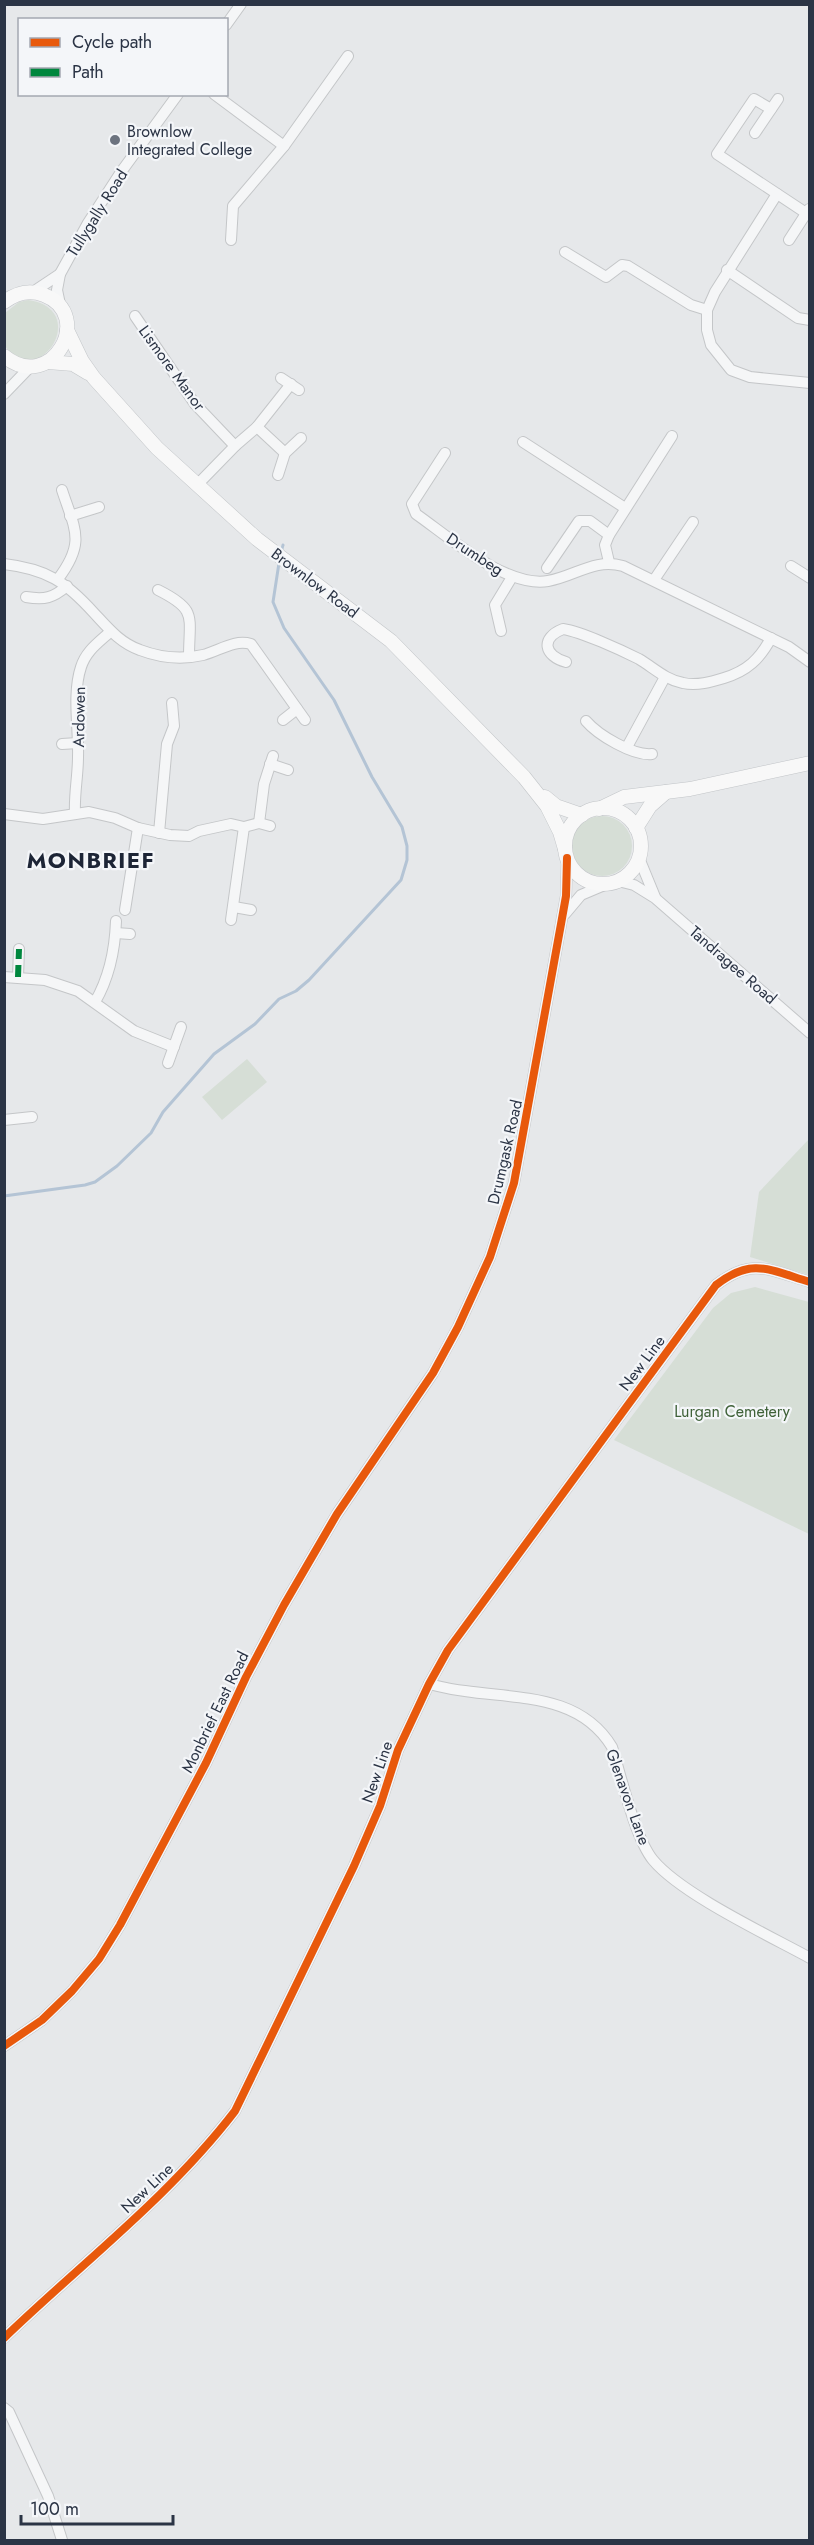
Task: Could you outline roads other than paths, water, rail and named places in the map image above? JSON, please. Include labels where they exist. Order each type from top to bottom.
[{"type":"main road","points":[[7,298],[33,292],[49,297],[61,309]]},
{"type":"main road","name":"Brownlow Road","points":[[61,309],[67,330],[94,378],[158,448],[278,555],[391,641],[534,788],[556,806],[582,815]]},
{"type":"main road","points":[[4,356],[16,364],[30,367],[48,362],[62,349],[67,330]]},
{"type":"main road","name":"Brownlow Road","points":[[48,362],[73,364],[94,378]]},
{"type":"main road","points":[[598,809],[623,814],[636,828],[641,848],[639,858],[628,875],[613,882],[585,880],[576,873],[566,854],[569,830],[582,815],[624,797],[666,792],[810,763]]},
{"type":"main road","name":"Brownlow Road","points":[[534,788],[556,824],[566,854]]},
{"type":"main road","points":[[636,828],[650,806],[666,792]]},
{"type":"street","points":[[228,23],[241,4]]},
{"type":"street","points":[[231,240],[233,206],[284,146],[348,56]]},
{"type":"street","name":"Tullygally Road","points":[[60,274],[88,223],[177,96]]},
{"type":"street","points":[[217,96],[284,146]]},
{"type":"street","points":[[771,110],[754,99],[717,154],[777,194],[808,211],[789,240]]},
{"type":"street","points":[[755,133],[778,99]]},
{"type":"street","points":[[777,194],[727,270],[707,310],[707,330],[711,345],[731,370],[750,377],[810,383]]},
{"type":"street","points":[[565,252],[606,277],[622,265],[628,266],[691,305],[707,310]]},
{"type":"street","points":[[727,270],[798,318],[810,320]]},
{"type":"street","points":[[33,292],[60,274]]},
{"type":"street","points":[[60,274],[57,290],[61,309]]},
{"type":"street","name":"Lismore Manor","points":[[135,316],[160,356],[195,404],[234,446]]},
{"type":"street","points":[[4,394],[30,367]]},
{"type":"street","points":[[197,485],[234,446],[257,427],[290,384]]},
{"type":"street","points":[[257,427],[285,453]]},
{"type":"street","points":[[672,436],[609,535],[605,545],[609,562],[654,579],[808,657]]},
{"type":"street","points":[[278,476],[285,453],[302,438]]},
{"type":"street","points":[[523,442],[625,508]]},
{"type":"street","name":"Drumbeg","points":[[445,453],[411,504],[416,514],[499,571],[512,577],[546,581],[609,562]]},
{"type":"street","points":[[26,597],[41,600],[54,597],[63,582],[77,543],[62,490]]},
{"type":"street","points":[[70,516],[99,507]]},
{"type":"street","points":[[547,568],[579,521],[590,521],[609,535]]},
{"type":"street","points":[[654,579],[693,522]]},
{"type":"street","points":[[4,564],[44,572],[63,582],[110,632],[137,649],[162,657],[189,657],[203,655],[241,642],[251,644],[305,720]]},
{"type":"street","points":[[791,566],[810,578]]},
{"type":"street","points":[[501,631],[495,605],[512,577]]},
{"type":"street","points":[[158,590],[179,601],[187,611],[189,657]]},
{"type":"street","points":[[566,662],[554,658],[548,651],[547,645],[554,632],[562,629],[640,660],[665,677],[684,683],[704,683],[730,676],[751,666],[761,656],[771,638]]},
{"type":"street","name":"Ardowen","points":[[75,813],[80,669],[88,652],[110,632]]},
{"type":"street","points":[[627,747],[665,677]]},
{"type":"street","points":[[159,833],[167,744],[174,726],[172,703]]},
{"type":"street","points":[[283,720],[297,709]]},
{"type":"street","points":[[586,721],[597,734],[640,753],[652,754]]},
{"type":"street","points":[[62,744],[78,743]]},
{"type":"street","points":[[4,814],[43,819],[89,812],[102,814],[138,828],[189,836],[216,826],[265,825],[264,784],[272,760],[288,770]]},
{"type":"street","points":[[231,920],[244,827]]},
{"type":"street","points":[[125,910],[138,828]]},
{"type":"street","name":"Drumgask Road","points":[[433,1373],[445,1354],[490,1257],[514,1183],[566,896],[566,854]]},
{"type":"street","name":"Tandragee Road","points":[[639,858],[655,898]]},
{"type":"street","points":[[561,924],[566,913],[581,895],[613,882]]},
{"type":"street","name":"Tandragee Road","points":[[613,882],[634,885],[655,898],[810,1033]]},
{"type":"street","points":[[234,907],[251,910]]},
{"type":"street","points":[[95,1002],[111,963],[116,921]]},
{"type":"street","points":[[116,933],[130,934]]},
{"type":"street","points":[[18,977],[19,949]]},
{"type":"street","points":[[4,977],[55,983],[78,991],[134,1031],[174,1047]]},
{"type":"street","points":[[168,1063],[181,1027]]},
{"type":"street","points":[[4,1120],[32,1116]]},
{"type":"street","name":"New Line","points":[[4,2338],[160,2196],[208,2146],[235,2111],[354,1866],[380,1806],[398,1750],[448,1650],[716,1285],[732,1273],[749,1267],[768,1269],[810,1282]]},
{"type":"street","name":"Monbrief East Road","points":[[4,2046],[42,2020],[105,1951],[206,1762],[246,1677],[284,1605],[337,1514],[433,1373]]},
{"type":"street","name":"Glenavon Lane","points":[[429,1684],[466,1692],[507,1694],[544,1700],[592,1724],[604,1735],[612,1747],[643,1843],[653,1859],[681,1883],[709,1902],[810,1958]]},
{"type":"street","points":[[4,2408],[9,2412],[48,2496],[62,2541]]},
{"type":"waterway","points":[[281,553],[283,545]]},
{"type":"waterway","points":[[4,1196],[85,1185],[95,1182],[117,1166],[151,1133],[163,1112],[214,1054],[255,1024],[279,999],[296,991],[309,980],[401,880],[407,860],[407,846],[402,827],[372,777],[334,700],[284,628],[273,602],[279,563]]},
{"type":"place","name":"Brownlow Integrated College","points":[[115,140]]},
{"type":"district","name":"MONBRIEF","points":[[91,860]]},
{"type":"park label","name":"Lurgan Cemetery","points":[[732,1411]]}]
